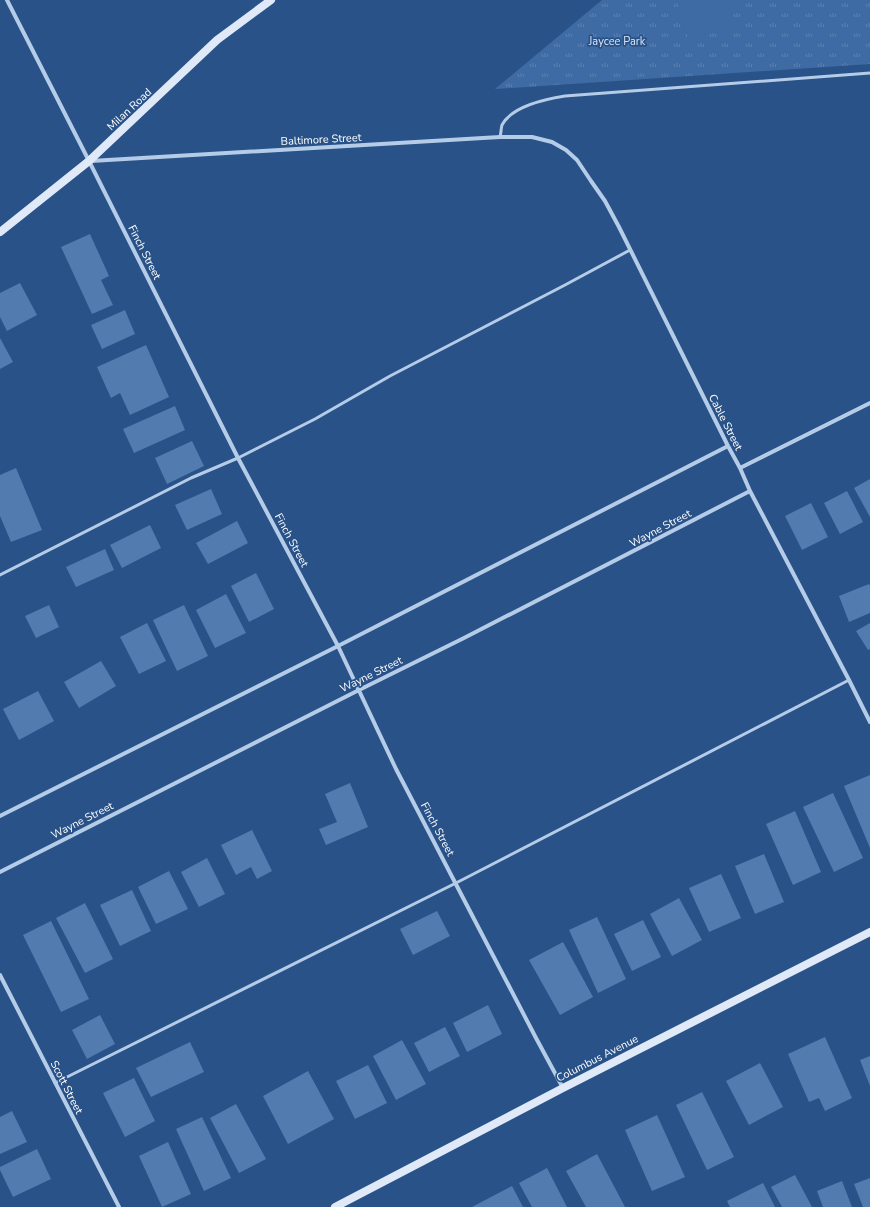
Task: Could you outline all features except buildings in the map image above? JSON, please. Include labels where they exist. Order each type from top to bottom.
[{"type":"main road","name":"Milan Road","points":[[0,232],[90,161],[218,40],[271,0]]},
{"type":"main road","name":"Columbus Avenue","points":[[335,1207],[563,1088],[870,932]]},
{"type":"street","name":"Finch Street","points":[[7,0],[90,161],[238,458],[338,646],[396,769],[563,1088]]},
{"type":"street","name":"Baltimore Street","points":[[90,161],[500,137],[532,137],[552,142]]},
{"type":"street","name":"Cable Street","points":[[552,142],[566,150],[577,160],[605,201],[740,468],[750,491],[870,722]]},
{"type":"street","points":[[740,468],[870,403]]},
{"type":"street","points":[[0,816],[338,646],[728,446]]},
{"type":"street","name":"Wayne Street","points":[[0,872],[478,631],[750,491]]},
{"type":"street","name":"Scott Street","points":[[0,975],[119,1207]]},
{"type":"lane","points":[[500,137],[502,125],[515,112],[534,103],[565,96],[870,74]]},
{"type":"lane","points":[[0,575],[184,481],[238,458],[315,419],[390,376],[630,250]]},
{"type":"lane","points":[[55,1083],[456,883],[849,680]]},
{"type":"green space","name":"Jaycee Park","points":[[602,0],[870,0],[870,64],[495,89]]},
{"type":"green space","points":[[677,0],[727,0],[735,26],[688,39]]}]
